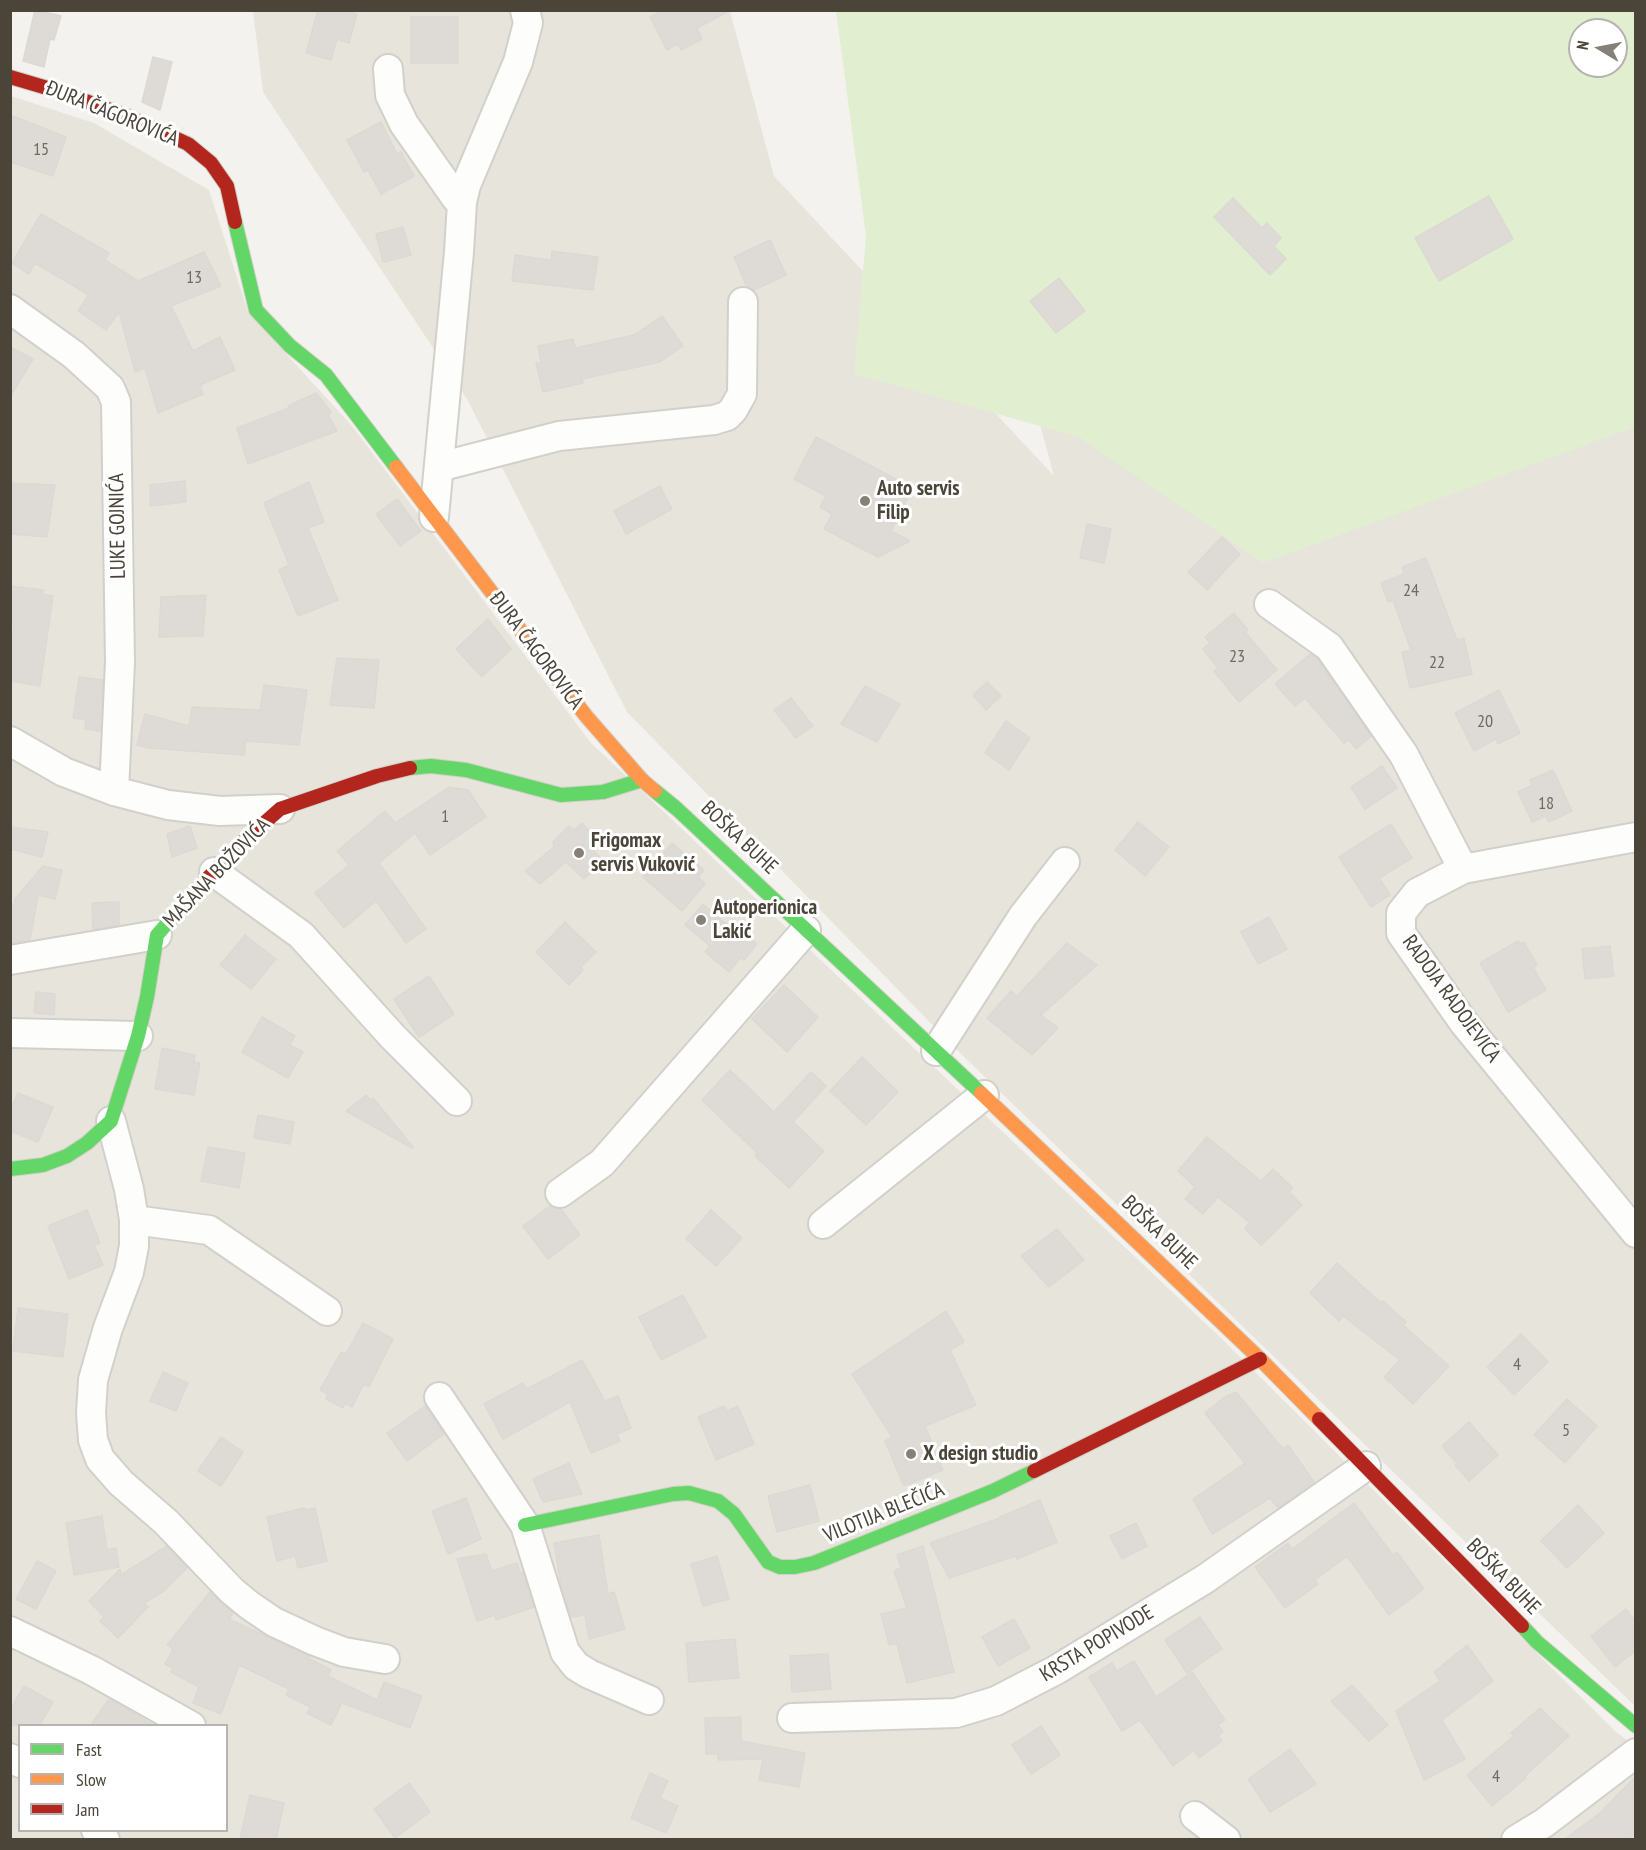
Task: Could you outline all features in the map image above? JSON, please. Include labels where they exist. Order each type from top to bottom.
[{"type":"street","points":[[434,518],[462,202],[466,185],[518,62],[526,17]]},
{"type":"street","points":[[388,69],[390,95],[404,124],[456,198],[462,202]]},
{"type":"street","name":"ĐURA ČAGOROVIĆA","points":[[10,76],[127,116],[188,144],[211,163],[227,186],[256,310],[290,346],[326,375],[586,716],[642,780]]},
{"type":"street","points":[[439,467],[559,436],[714,420],[727,416],[742,394],[743,302]]},
{"type":"street","name":"LUKE GOJNIĆA","points":[[10,309],[74,355],[110,388],[116,402],[120,662],[114,791]]},
{"type":"street","points":[[1269,604],[1329,647],[1404,755],[1463,869]]},
{"type":"street","points":[[13,750],[114,791],[168,805],[220,811],[280,809]]},
{"type":"street","name":"MAŠANA BOŽOVIĆA","points":[[10,1169],[43,1165],[67,1156],[87,1143],[111,1121],[138,1036],[157,934],[245,840],[280,809],[377,776],[431,766],[466,770],[561,795],[603,792],[642,780]]},
{"type":"street","name":"BOŠKA BUHE","points":[[642,780],[677,809],[984,1095],[1260,1359],[1537,1642],[1635,1726]]},
{"type":"street","name":"RADOJA RADOJEVIĆA","points":[[1635,837],[1463,869],[1417,893],[1401,913],[1401,933],[1464,1023],[1635,1233]]},
{"type":"street","points":[[936,1051],[1023,916],[1065,862]]},
{"type":"street","points":[[214,872],[301,935],[393,1037],[457,1101]]},
{"type":"street","points":[[560,1193],[602,1163],[806,930]]},
{"type":"street","points":[[10,960],[157,934]]},
{"type":"street","points":[[10,1033],[138,1036]]},
{"type":"street","points":[[823,1224],[984,1095]]},
{"type":"street","points":[[111,1121],[129,1189],[134,1220],[134,1246],[129,1272],[108,1328],[93,1380],[91,1413],[93,1440],[100,1459],[121,1483],[166,1522],[232,1591],[249,1605],[274,1622],[315,1641],[344,1652],[385,1659]]},
{"type":"street","points":[[134,1220],[209,1230],[327,1311]]},
{"type":"street","name":"VILOTIJA BLEČIĆA","points":[[525,1525],[673,1494],[689,1493],[718,1501],[734,1514],[768,1562],[780,1567],[814,1563],[993,1491],[1260,1359]]},
{"type":"street","points":[[439,1397],[525,1525],[565,1652],[576,1666],[589,1674],[649,1700]]},
{"type":"street","name":"KRSTA POPIVODE","points":[[792,1718],[956,1713],[996,1701],[1056,1670],[1205,1579],[1366,1466]]},
{"type":"street","points":[[10,1631],[91,1670],[189,1724]]},
{"type":"street","points":[[1516,1839],[1544,1823],[1635,1753]]},
{"type":"street","points":[[1195,1816],[1226,1839]]},
{"type":"shaded area","points":[[253,11],[730,11],[774,176],[1054,476],[994,255],[1635,190],[1635,1706],[955,1048],[627,712],[467,399],[263,92]]},
{"type":"shaded area","points":[[11,96],[94,123],[209,190],[248,312],[352,426],[591,743],[1223,1340],[1616,1732],[1636,1747],[1635,1839],[11,1840]]},
{"type":"green space","points":[[836,11],[1635,11],[1635,427],[1263,563],[1079,437],[854,374],[866,236]]},
{"type":"building","points":[[35,10],[61,16],[54,40],[50,39],[44,67],[23,61]]},
{"type":"building","points":[[318,10],[342,10],[357,14],[349,43],[337,39],[331,60],[306,53]]},
{"type":"building","points":[[664,10],[731,10],[697,28],[702,39],[681,50],[678,44],[667,50],[650,17]]},
{"type":"building","points":[[411,17],[458,17],[458,63],[411,63]]},
{"type":"building","points":[[153,57],[172,62],[160,110],[142,102]]},
{"type":"building","points":[[10,115],[66,137],[53,176],[10,162]]},
{"type":"building","points":[[381,122],[397,154],[401,152],[414,176],[381,194],[368,170],[364,172],[347,140]]},
{"type":"building","points":[[1489,196],[1513,239],[1439,281],[1415,238]]},
{"type":"building","points":[[1233,198],[1262,228],[1267,223],[1281,238],[1274,246],[1286,259],[1270,275],[1214,217]]},
{"type":"building","points":[[41,214],[109,253],[105,260],[138,281],[204,252],[221,286],[171,306],[193,351],[220,337],[235,370],[200,385],[203,394],[158,413],[145,368],[135,372],[119,312],[106,330],[78,311],[89,295],[35,263],[29,274],[12,263]]},
{"type":"building","points":[[403,227],[411,255],[383,262],[376,234]]},
{"type":"building","points":[[770,240],[786,275],[754,290],[747,287],[734,257]]},
{"type":"building","points":[[552,251],[598,257],[593,290],[512,281],[515,255],[551,260]]},
{"type":"building","points":[[1059,278],[1085,311],[1056,333],[1030,301]]},
{"type":"building","points":[[662,316],[683,346],[660,362],[582,379],[583,383],[543,392],[536,363],[541,363],[538,346],[573,339],[575,348],[634,335]]},
{"type":"building","points":[[10,347],[33,359],[10,397]]},
{"type":"building","points":[[316,393],[331,412],[328,414],[337,431],[248,464],[237,428],[289,408],[288,406]]},
{"type":"building","name":"Auto servis Filip","points":[[816,437],[913,488],[891,531],[910,541],[878,557],[824,529],[832,514],[820,507],[826,496],[794,479]]},
{"type":"building","points":[[185,481],[186,502],[150,506],[150,485]]},
{"type":"building","points":[[309,482],[324,522],[308,528],[338,600],[298,616],[279,570],[289,565],[264,503]]},
{"type":"building","points":[[10,483],[55,485],[47,537],[10,534]]},
{"type":"building","points":[[660,486],[672,509],[626,534],[614,511]]},
{"type":"building","points":[[397,499],[421,531],[400,546],[376,514]]},
{"type":"building","points":[[1087,524],[1111,529],[1104,563],[1080,558]]},
{"type":"building","points":[[1222,537],[1240,554],[1207,590],[1188,572]]},
{"type":"building","points":[[1426,558],[1457,640],[1464,638],[1472,674],[1410,688],[1402,652],[1411,650],[1393,600],[1388,602],[1381,583],[1404,574],[1402,567]]},
{"type":"building","points":[[10,586],[43,590],[42,594],[53,596],[40,686],[10,681],[10,651],[14,624],[10,624]]},
{"type":"building","points":[[206,595],[203,636],[159,637],[161,597]]},
{"type":"building","points":[[1234,613],[1248,630],[1245,632],[1277,670],[1239,702],[1214,671],[1218,668],[1203,649],[1210,643],[1205,637]]},
{"type":"building","points":[[488,619],[511,649],[482,677],[456,649]]},
{"type":"building","points":[[1310,654],[1317,659],[1371,736],[1356,749],[1349,740],[1344,743],[1305,698],[1295,706],[1275,684]]},
{"type":"building","points":[[337,658],[379,660],[374,708],[330,705]]},
{"type":"building","points":[[79,677],[103,680],[100,731],[85,729],[86,720],[73,718]]},
{"type":"building","points":[[987,682],[1001,696],[986,710],[973,695]]},
{"type":"building","points":[[264,685],[307,690],[299,745],[246,741],[244,755],[148,748],[137,745],[145,714],[189,726],[192,707],[260,710]]},
{"type":"building","points":[[865,686],[900,704],[877,742],[841,724]]},
{"type":"building","points":[[1499,690],[1520,733],[1498,744],[1496,739],[1474,751],[1455,713]]},
{"type":"building","points":[[791,698],[813,726],[796,738],[774,710]]},
{"type":"building","points":[[1006,721],[1030,738],[1009,770],[985,753]]},
{"type":"building","points":[[1382,766],[1397,788],[1365,809],[1351,787]]},
{"type":"building","points":[[1553,770],[1572,811],[1549,822],[1546,816],[1532,822],[1518,792],[1532,785],[1530,780]]},
{"type":"building","points":[[449,787],[468,790],[486,817],[430,855],[415,833],[379,863],[426,929],[406,943],[376,901],[344,928],[315,893],[349,865],[337,851],[385,811],[395,823]]},
{"type":"building","points":[[1138,822],[1169,847],[1145,876],[1115,850]]},
{"type":"building","points":[[582,823],[594,837],[587,844],[604,861],[584,879],[566,862],[540,884],[525,871],[554,847],[553,842],[569,826],[574,830]]},
{"type":"building","points":[[1391,824],[1412,858],[1379,878],[1390,895],[1371,907],[1339,857]]},
{"type":"building","points":[[190,826],[197,848],[172,857],[167,834]]},
{"type":"building","points":[[10,827],[48,832],[42,857],[10,849]]},
{"type":"building","points":[[672,843],[704,870],[698,877],[705,884],[682,911],[643,877]]},
{"type":"building","points":[[43,866],[62,870],[55,899],[38,895],[30,940],[10,943],[10,904],[14,905],[15,899]]},
{"type":"building","points":[[119,902],[119,925],[93,929],[92,903]]},
{"type":"building","points":[[703,904],[727,925],[730,921],[757,944],[744,960],[741,957],[729,972],[705,952],[710,946],[685,925]]},
{"type":"building","points":[[1269,917],[1287,949],[1258,964],[1241,932]]},
{"type":"building","points":[[565,922],[596,952],[581,967],[583,970],[569,985],[536,952]]},
{"type":"building","points":[[245,935],[276,959],[251,989],[220,965]]},
{"type":"building","points":[[1518,941],[1520,944],[1524,942],[1537,965],[1533,967],[1546,990],[1508,1012],[1480,963]]},
{"type":"building","points":[[1067,943],[1097,965],[1041,1015],[1058,1028],[1032,1055],[987,1018],[1011,991],[1017,996]]},
{"type":"building","points":[[1610,946],[1614,976],[1585,979],[1582,949]]},
{"type":"building","points":[[429,976],[454,1014],[419,1037],[394,999]]},
{"type":"building","points":[[784,985],[818,1017],[787,1052],[752,1019]]},
{"type":"building","points":[[36,992],[55,994],[54,1015],[34,1013]]},
{"type":"building","points":[[262,1017],[295,1036],[290,1045],[303,1052],[288,1078],[242,1052]]},
{"type":"building","points":[[162,1048],[195,1055],[194,1062],[200,1063],[194,1095],[155,1089]]},
{"type":"building","points":[[862,1057],[898,1092],[866,1125],[830,1091]]},
{"type":"building","points":[[730,1070],[774,1112],[811,1072],[826,1086],[793,1122],[824,1151],[789,1188],[755,1156],[757,1153],[702,1100]]},
{"type":"building","points":[[18,1093],[53,1107],[38,1142],[10,1131],[10,1110]]},
{"type":"building","points":[[366,1095],[370,1100],[373,1098],[412,1148],[346,1111]]},
{"type":"building","points":[[258,1115],[294,1122],[290,1144],[254,1138]]},
{"type":"building","points":[[1207,1137],[1261,1181],[1273,1169],[1293,1188],[1289,1192],[1302,1205],[1261,1245],[1245,1229],[1249,1222],[1218,1197],[1203,1214],[1185,1199],[1195,1187],[1178,1171]]},
{"type":"building","points":[[208,1147],[245,1153],[239,1188],[201,1181]]},
{"type":"building","points":[[550,1206],[561,1209],[580,1235],[548,1259],[523,1226]]},
{"type":"building","points":[[87,1210],[100,1243],[94,1245],[103,1265],[69,1279],[48,1226]]},
{"type":"building","points":[[711,1210],[742,1238],[716,1266],[686,1239]]},
{"type":"building","points":[[1057,1229],[1084,1260],[1049,1287],[1021,1256]]},
{"type":"building","points":[[1337,1263],[1381,1303],[1383,1301],[1406,1322],[1403,1325],[1449,1366],[1413,1404],[1384,1377],[1400,1360],[1343,1316],[1339,1321],[1310,1293]]},
{"type":"building","points":[[683,1295],[706,1337],[661,1360],[639,1317]]},
{"type":"building","points":[[18,1308],[68,1314],[63,1357],[13,1351]]},
{"type":"building","points":[[946,1311],[964,1342],[950,1350],[976,1405],[925,1426],[943,1470],[904,1486],[885,1441],[892,1437],[852,1374]]},
{"type":"building","points":[[363,1323],[393,1339],[369,1387],[364,1384],[352,1407],[345,1403],[343,1408],[326,1399],[328,1394],[320,1390],[341,1352],[346,1354]]},
{"type":"building","points":[[1521,1334],[1548,1362],[1514,1395],[1487,1367]]},
{"type":"building","points":[[582,1360],[605,1401],[618,1396],[631,1428],[617,1434],[620,1441],[591,1453],[570,1402],[503,1439],[484,1404],[523,1383],[527,1389]]},
{"type":"building","points":[[163,1372],[188,1383],[176,1411],[150,1401]]},
{"type":"building","points":[[1236,1392],[1283,1449],[1288,1445],[1314,1482],[1278,1508],[1270,1498],[1212,1534],[1193,1499],[1244,1462],[1205,1413],[1223,1398]]},
{"type":"building","points":[[1567,1399],[1597,1426],[1565,1463],[1534,1435]]},
{"type":"building","points":[[425,1406],[444,1434],[407,1461],[387,1433]]},
{"type":"building","points":[[724,1406],[727,1411],[738,1406],[754,1444],[716,1460],[698,1417]]},
{"type":"building","points":[[1469,1422],[1498,1455],[1469,1481],[1442,1446]]},
{"type":"building","points":[[221,1437],[243,1452],[221,1486],[198,1471]]},
{"type":"building","points":[[569,1463],[582,1494],[543,1502],[533,1479]]},
{"type":"building","points":[[810,1485],[819,1521],[777,1532],[768,1496]]},
{"type":"building","points":[[466,1498],[481,1539],[448,1554],[432,1511]]},
{"type":"building","points":[[1040,1500],[1057,1542],[1017,1559],[1016,1556],[949,1578],[930,1543],[1000,1518]]},
{"type":"building","points":[[1354,1503],[1393,1555],[1397,1552],[1424,1589],[1389,1615],[1347,1556],[1315,1580],[1318,1584],[1285,1608],[1255,1567],[1288,1543],[1292,1549]]},
{"type":"building","points":[[1578,1505],[1604,1533],[1567,1568],[1541,1541]]},
{"type":"building","points":[[304,1508],[305,1510],[315,1508],[327,1561],[298,1568],[295,1556],[277,1561],[267,1517]]},
{"type":"building","points":[[102,1516],[107,1550],[116,1548],[119,1567],[74,1575],[66,1523]]},
{"type":"building","points":[[1136,1523],[1147,1546],[1122,1559],[1110,1536]]},
{"type":"building","points":[[599,1535],[608,1594],[614,1592],[625,1629],[589,1639],[585,1615],[571,1617],[561,1585],[554,1543]]},
{"type":"building","points":[[167,1546],[187,1568],[164,1591],[144,1603],[148,1607],[118,1638],[100,1621],[104,1617],[89,1601],[120,1569],[121,1575]]},
{"type":"building","points":[[923,1546],[954,1672],[907,1683],[897,1644],[889,1645],[881,1614],[907,1608],[894,1571],[901,1568],[897,1555]]},
{"type":"building","points":[[486,1554],[492,1571],[517,1563],[534,1607],[496,1620],[495,1615],[477,1621],[457,1559]]},
{"type":"building","points":[[717,1556],[729,1599],[703,1606],[691,1564]]},
{"type":"building","points":[[37,1561],[56,1571],[36,1609],[16,1599]]},
{"type":"building","points":[[210,1592],[233,1613],[229,1619],[309,1656],[308,1658],[331,1670],[328,1676],[377,1700],[384,1682],[422,1696],[410,1728],[342,1703],[331,1725],[307,1713],[310,1707],[286,1695],[289,1689],[239,1665],[221,1714],[193,1703],[199,1687],[171,1672],[173,1668],[165,1664],[173,1649],[167,1645]]},
{"type":"building","points":[[1626,1609],[1635,1621],[1635,1651],[1615,1667],[1591,1636]]},
{"type":"building","points":[[1200,1617],[1222,1649],[1187,1673],[1165,1640]]},
{"type":"building","points":[[1014,1619],[1030,1648],[998,1666],[982,1637]]},
{"type":"building","points":[[735,1639],[739,1678],[689,1682],[686,1643]]},
{"type":"building","points":[[1467,1645],[1493,1681],[1442,1720],[1465,1759],[1424,1780],[1396,1711],[1440,1681],[1434,1672]]},
{"type":"building","points":[[828,1654],[831,1689],[792,1692],[790,1656]]},
{"type":"building","points":[[1134,1661],[1156,1697],[1192,1672],[1225,1720],[1218,1725],[1223,1732],[1218,1736],[1222,1741],[1199,1758],[1194,1750],[1173,1766],[1140,1720],[1122,1731],[1089,1677],[1112,1663],[1117,1671]]},
{"type":"building","points":[[1352,1685],[1388,1725],[1369,1741],[1331,1701]]},
{"type":"building","points":[[24,1686],[53,1702],[41,1724],[10,1725],[10,1710]]},
{"type":"building","points":[[109,1699],[151,1724],[92,1724]]},
{"type":"building","points":[[1540,1708],[1569,1736],[1525,1776],[1526,1778],[1492,1806],[1467,1775],[1514,1736],[1511,1733]]},
{"type":"building","points":[[741,1717],[741,1741],[805,1753],[799,1787],[759,1780],[763,1759],[718,1760],[718,1754],[706,1754],[705,1718]]},
{"type":"building","points":[[1041,1726],[1060,1755],[1031,1774],[1012,1745]]},
{"type":"building","points":[[1290,1749],[1316,1784],[1270,1812],[1248,1779]]},
{"type":"building","points":[[650,1773],[668,1781],[660,1798],[678,1806],[666,1833],[631,1818]]},
{"type":"building","points":[[1635,1777],[1635,1834],[1630,1839],[1565,1839],[1600,1813]]},
{"type":"building","points":[[409,1783],[430,1812],[395,1838],[374,1809]]},
{"type":"building","points":[[250,1795],[284,1803],[276,1839],[240,1839]]},
{"type":"traffic: fast","points":[[235,222],[256,310],[290,346],[326,375],[396,467]]},
{"type":"traffic: fast","points":[[410,768],[431,766],[466,770],[561,795],[603,792],[642,780]]},
{"type":"traffic: fast","points":[[655,791],[981,1093]]},
{"type":"traffic: fast","points":[[10,1169],[43,1165],[67,1156],[87,1143],[111,1121],[138,1036],[157,935],[200,886]]},
{"type":"traffic: fast","points":[[525,1525],[673,1494],[689,1493],[718,1501],[734,1514],[768,1562],[780,1567],[795,1567],[814,1563],[993,1491],[1034,1471]]},
{"type":"traffic: fast","points":[[1522,1626],[1537,1642],[1636,1726]]},
{"type":"traffic: slow","points":[[396,467],[586,716],[642,780],[655,791]]},
{"type":"traffic: slow","points":[[981,1093],[1260,1359],[1319,1419]]},
{"type":"traffic: jam","points":[[10,77],[61,92],[127,116],[188,144],[211,163],[227,186],[235,222]]},
{"type":"traffic: jam","points":[[200,886],[245,840],[280,809],[377,776],[410,768]]},
{"type":"traffic: jam","points":[[1034,1471],[1260,1359]]},
{"type":"traffic: jam","points":[[1319,1419],[1522,1626]]},
{"type":"place","name":"Auto servis Filip","points":[[865,501]]},
{"type":"place","name":"Frigomax servis Vuković","points":[[579,853]]},
{"type":"place","name":"Autoperionica Lakić","points":[[701,920]]},
{"type":"place","name":"X design studio","points":[[911,1454]]}]
